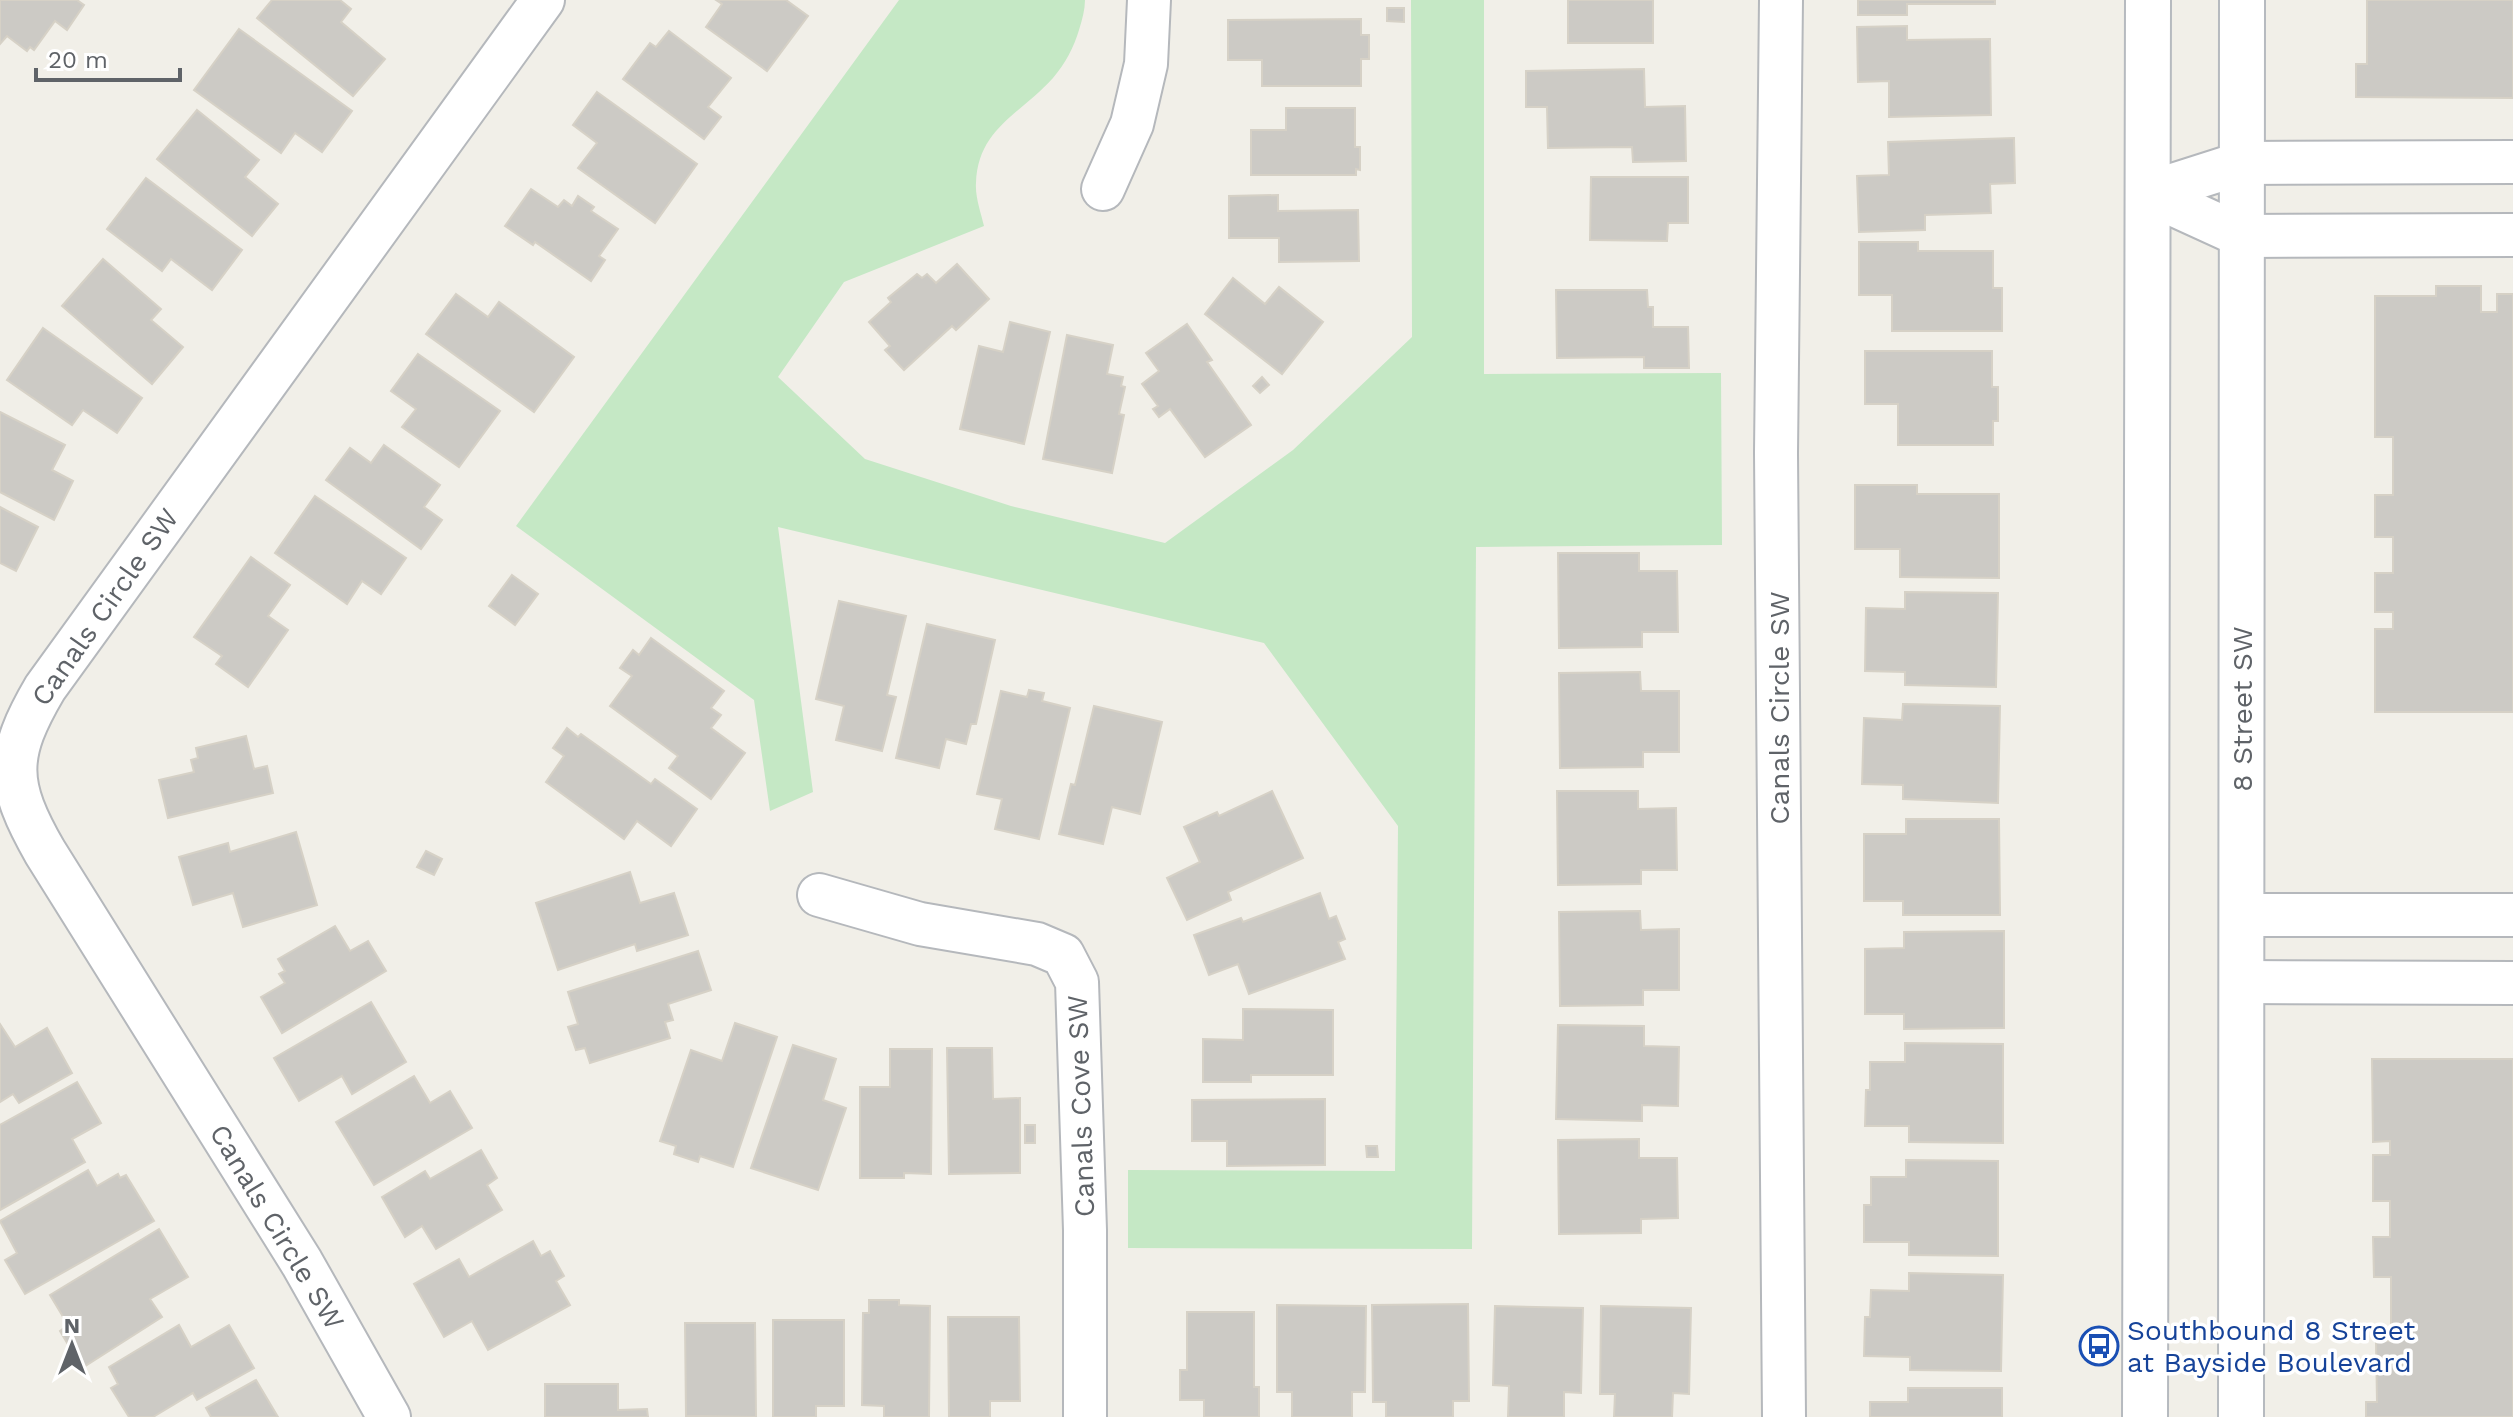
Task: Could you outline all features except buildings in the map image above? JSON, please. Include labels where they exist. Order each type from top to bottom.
[{"type":"main road","points":[[2145,1417],[2148,0]]},
{"type":"main road","name":"8 Street SW","points":[[2241,1417],[2242,0]]},
{"type":"street","name":"Canals Circle SW","points":[[389,1417],[302,1263],[34,833],[18,794],[14,765],[17,744],[27,718],[45,688],[543,0]]},
{"type":"street","points":[[1103,189],[1132,124],[1146,64],[1149,0]]},
{"type":"street","name":"Canals Circle SW","points":[[1781,0],[1776,453],[1784,1417]]},
{"type":"street","points":[[2148,193],[2242,163],[2513,162]]},
{"type":"street","points":[[2148,193],[2242,236],[2513,235]]},
{"type":"street","name":"Canals Cove SW","points":[[819,895],[920,924],[1037,944],[1063,955],[1077,982],[1085,1230],[1085,1417]]},
{"type":"street","points":[[2243,915],[2513,915]]},
{"type":"street","points":[[2242,982],[2513,983]]},
{"type":"green space","points":[[899,0],[1085,0],[1077,36],[1061,67],[1041,91],[1003,123],[984,148],[976,188],[984,226],[844,282],[778,377],[865,459],[1011,506],[1165,543],[1293,450],[1412,337],[1411,0],[1484,0],[1484,374],[1721,373],[1722,545],[1476,547],[1472,1249],[1128,1248],[1128,1170],[1395,1171],[1398,826],[1264,643],[778,527],[813,792],[770,811],[754,700],[516,526]]},
{"type":"place","name":"Southbound 8 Street at Bayside Boulevard","points":[[2099,1346]]}]
